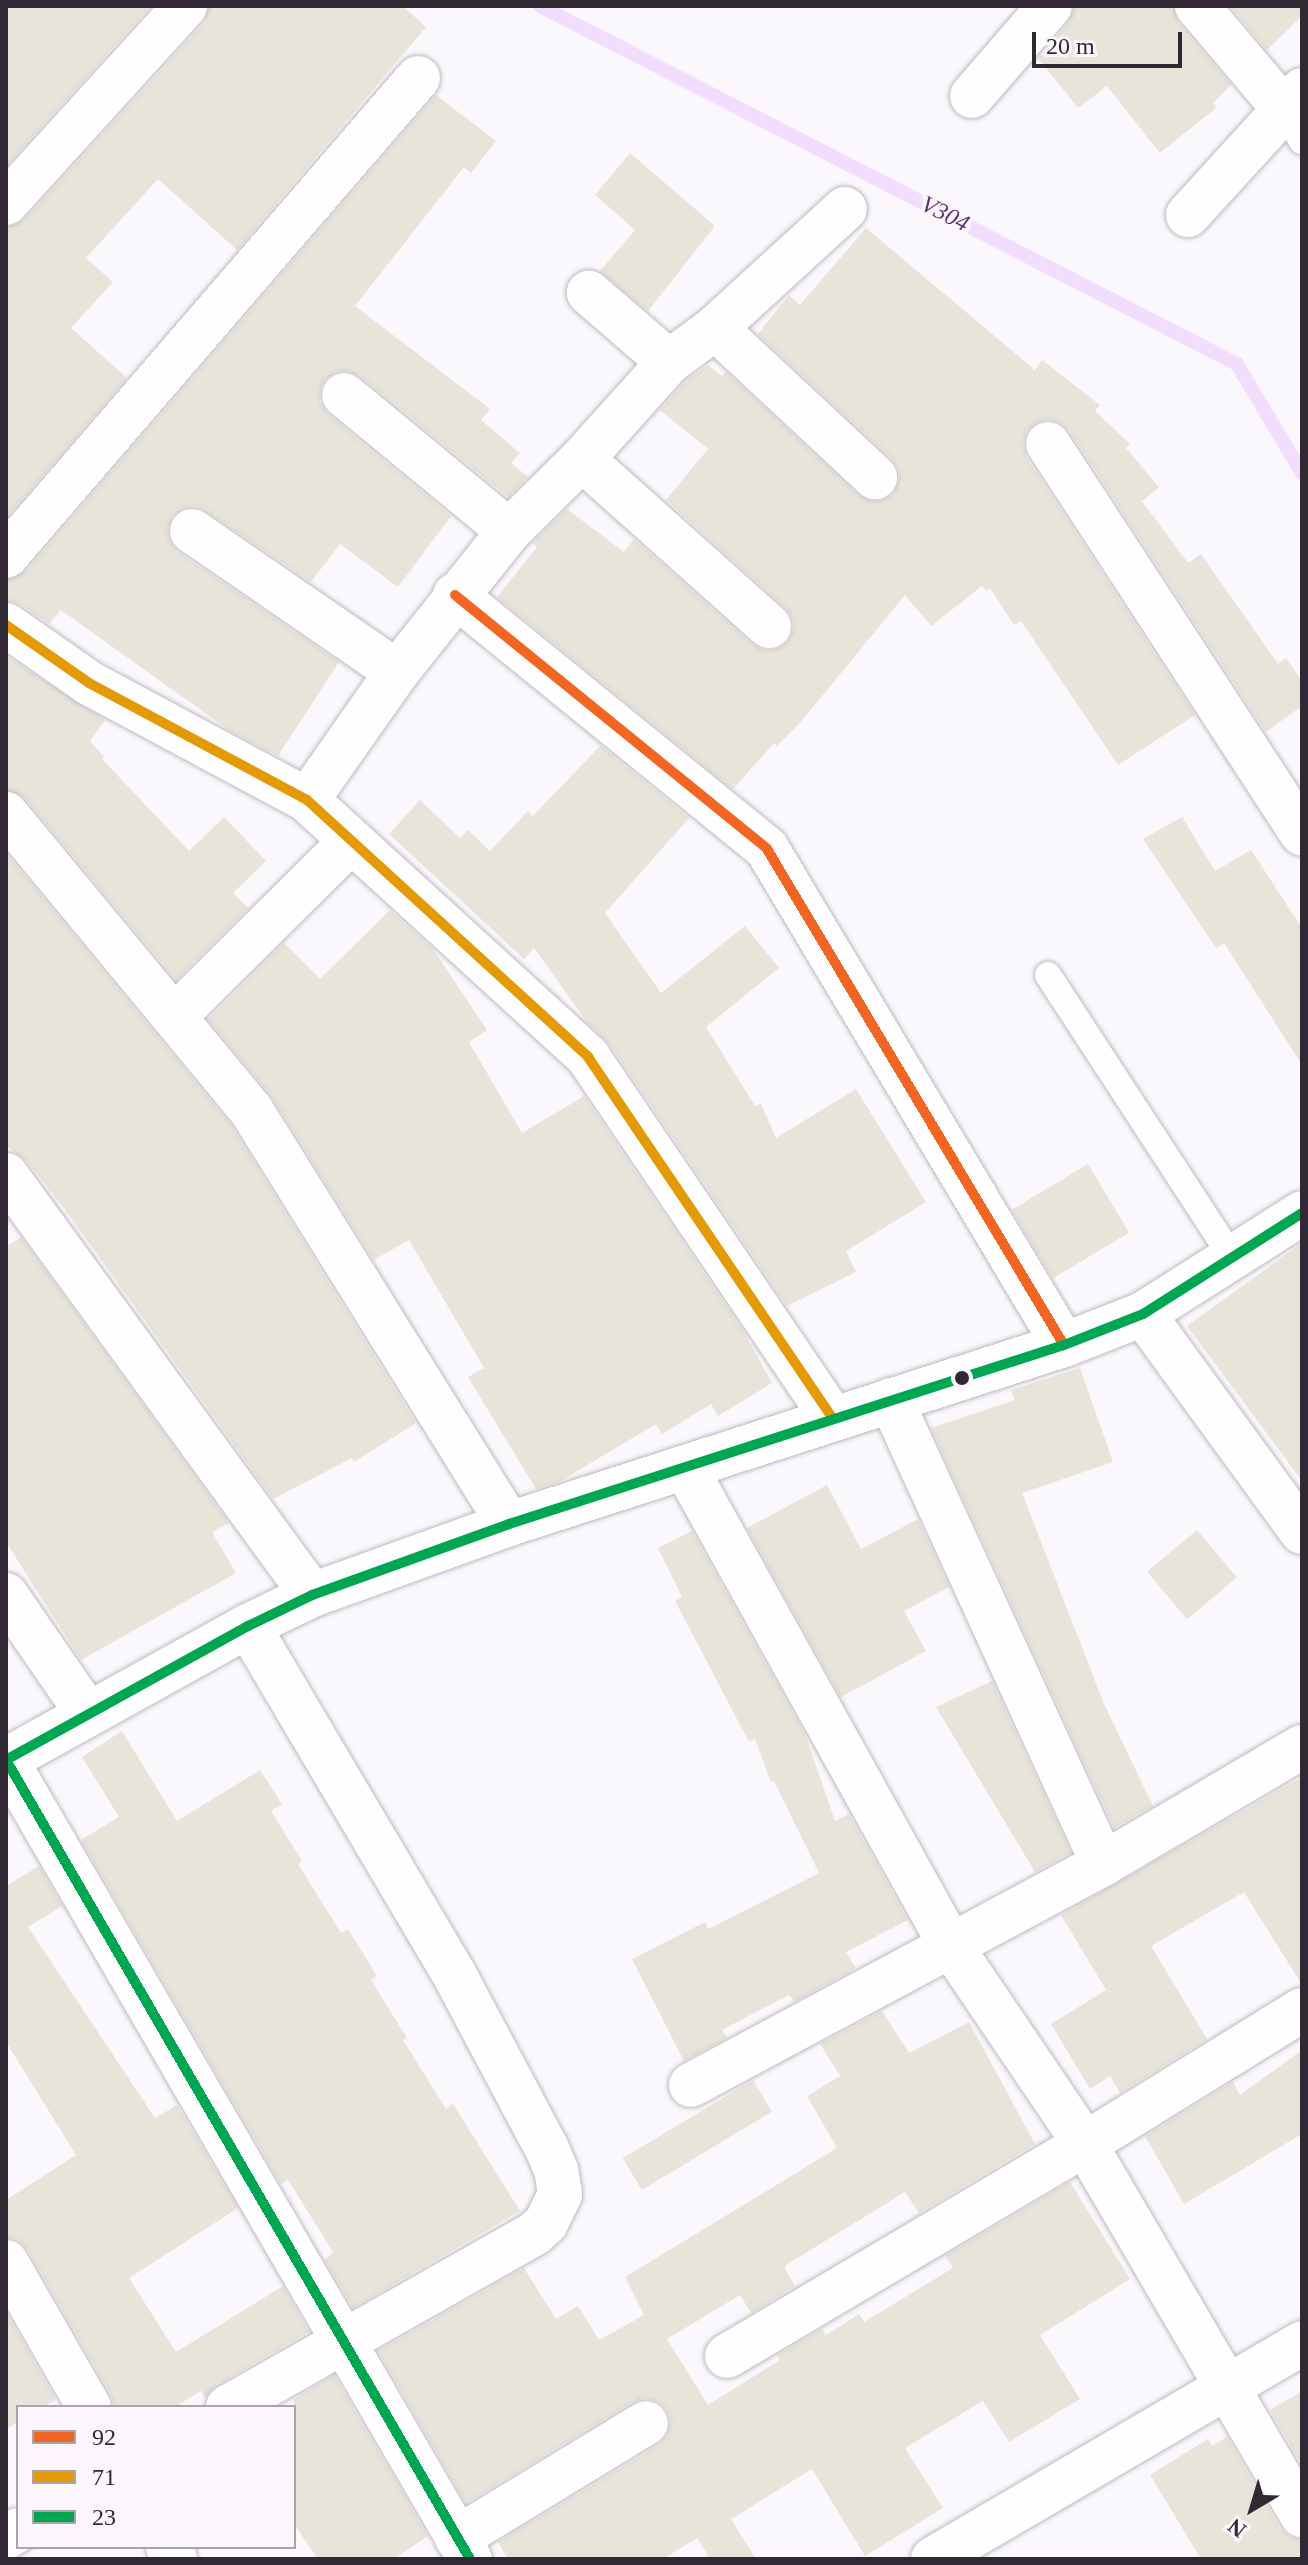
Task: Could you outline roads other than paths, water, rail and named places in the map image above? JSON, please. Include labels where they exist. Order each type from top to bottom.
[{"type":"street","points":[[6,203],[185,6]]},
{"type":"street","points":[[972,96],[1050,6]]},
{"type":"street","points":[[1188,215],[1296,114],[1197,6]]},
{"type":"street","points":[[6,556],[418,78]]},
{"type":"street","points":[[307,800],[397,672],[455,595],[509,531],[582,459],[669,362],[715,328],[845,209]]},
{"type":"street","points":[[589,293],[669,362]]},
{"type":"street","points":[[715,328],[875,477]]},
{"type":"street","points":[[344,395],[509,531]]},
{"type":"street","points":[[1048,444],[1302,833]]},
{"type":"street","points":[[582,459],[769,626]]},
{"type":"street","points":[[192,531],[397,672]]},
{"type":"street","points":[[455,595],[767,849],[1064,1345]]},
{"type":"street","points":[[6,625],[89,683],[307,800],[588,1057],[833,1419]]},
{"type":"street","points":[[6,814],[251,1110],[509,1524]]},
{"type":"street","points":[[174,1017],[351,841]]},
{"type":"street","points":[[6,1175],[312,1595]]},
{"type":"street","points":[[646,2423],[463,2548],[6,1760],[248,1626],[312,1595],[509,1524],[1064,1345],[1143,1314],[1302,1213]]},
{"type":"street","points":[[1143,1314],[1302,1532]]},
{"type":"street","points":[[891,1400],[1103,1864]]},
{"type":"street","points":[[685,1467],[951,1946],[1085,2144],[1302,2515]]},
{"type":"street","points":[[6,1595],[87,1713]]},
{"type":"street","points":[[232,2405],[535,2233],[546,2223],[560,2194],[556,2170],[546,2147],[454,1974],[248,1626]]},
{"type":"street","points":[[691,2085],[1103,1864],[1302,1747]]},
{"type":"street","points":[[727,2356],[1085,2144],[1302,2010]]},
{"type":"street","points":[[6,2262],[88,2405]]},
{"type":"street","points":[[933,2559],[985,2546],[1302,2343]]},
{"type":"lane","points":[[1048,975],[1232,1257]]},
{"type":"waterway","name":"V304","points":[[540,6],[1237,364],[1302,473]]}]
